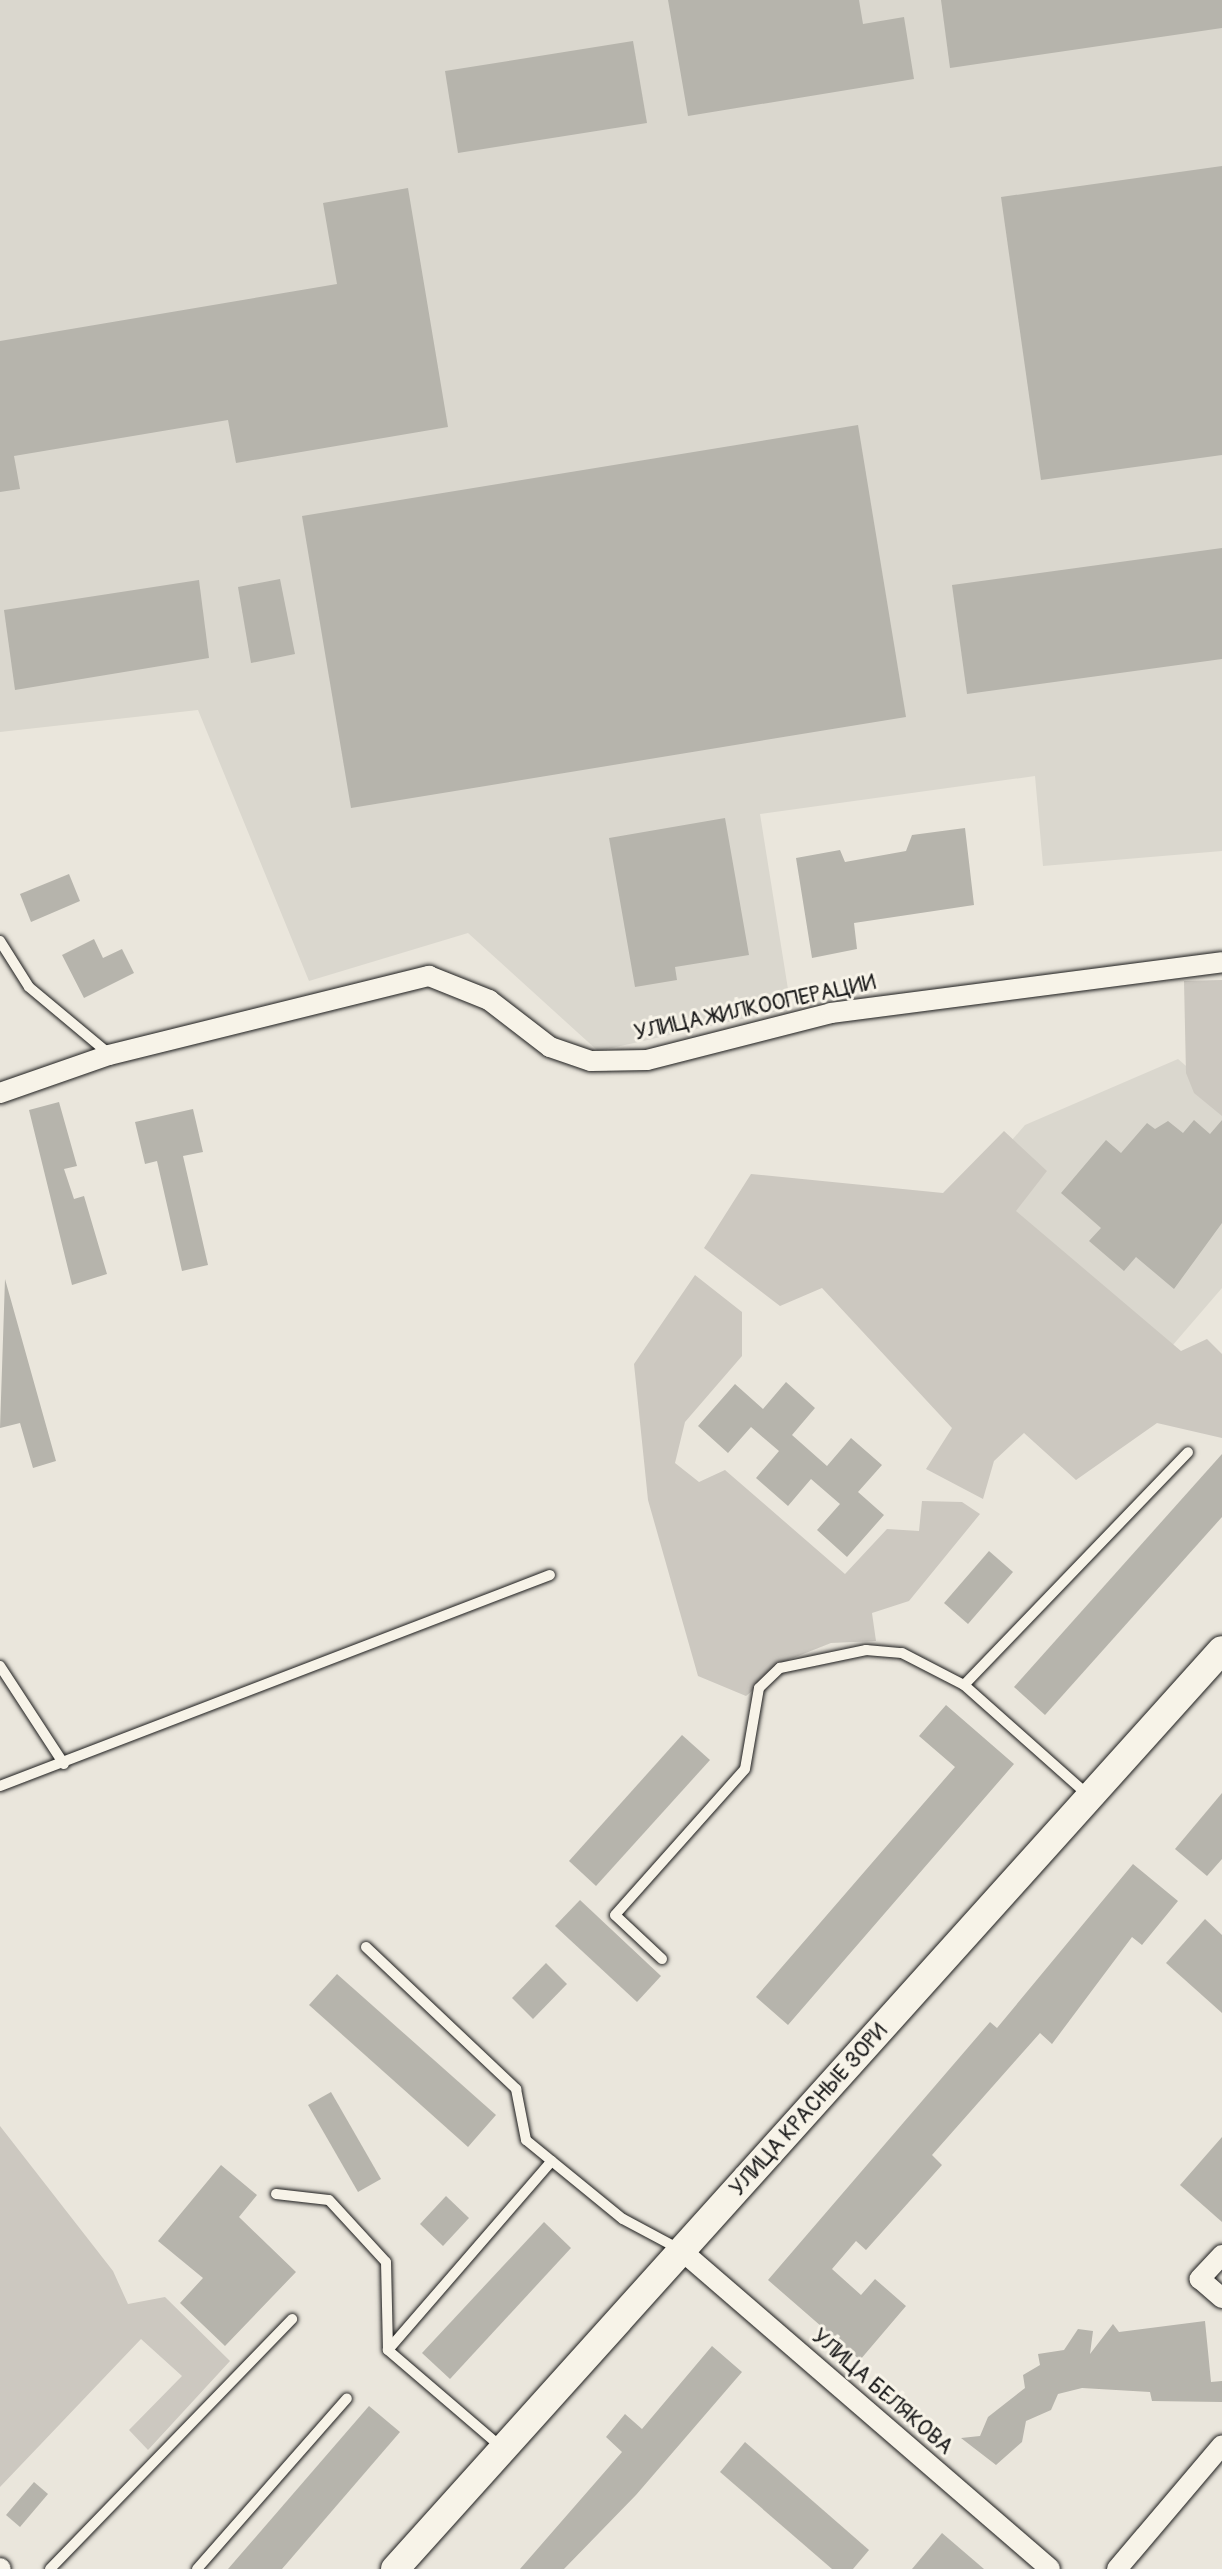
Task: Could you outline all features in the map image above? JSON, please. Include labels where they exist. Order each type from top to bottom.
[{"type":"main road","name":"УЛИЦА КРАСНЫЕ ЗОРИ","points":[[395,2569],[1222,1650]]},
{"type":"street","name":"УЛИЦА ЖИЛКООПЕРАЦИИ","points":[[0,1093],[109,1055],[429,976],[489,1000],[550,1047],[605,1061],[647,1060],[831,1013],[1222,962]]},
{"type":"street","name":"УЛИЦА БЕЛЯКОВА","points":[[682,2251],[1050,2569]]},
{"type":"street","points":[[1222,2255],[1200,2279],[1222,2298]]},
{"type":"street","points":[[1117,2569],[1220,2452]]},
{"type":"lane","points":[[0,941],[29,987],[109,1055]]},
{"type":"lane","points":[[964,1685],[1188,1452]]},
{"type":"lane","points":[[0,1786],[550,1575]]},
{"type":"lane","points":[[662,1959],[615,1915],[745,1769],[759,1688],[780,1668],[866,1650],[902,1653],[964,1685],[1090,1797]]},
{"type":"lane","points":[[0,1666],[64,1764]]},
{"type":"lane","points":[[366,1947],[516,2089],[526,2140],[623,2219],[682,2251]]},
{"type":"lane","points":[[388,2350],[552,2161]]},
{"type":"lane","points":[[276,2194],[329,2200],[386,2262],[388,2350],[503,2449]]},
{"type":"lane","points":[[50,2569],[292,2319]]},
{"type":"lane","points":[[197,2569],[347,2398]]},
{"type":"shaded area","points":[[0,0],[1222,0],[1222,851],[1043,866],[1035,776],[760,814],[791,1008],[598,1051],[468,933],[309,981],[198,710],[0,732]]},
{"type":"shaded area","points":[[1222,980],[1222,1116],[1194,1093],[1186,1073],[1184,981]]},
{"type":"shaded area","points":[[1178,1059],[1222,1097],[1222,1288],[1091,1440],[897,1273],[1025,1125]]},
{"type":"shaded area","points":[[1004,1131],[1047,1171],[1016,1211],[1181,1351],[1207,1339],[1222,1354],[1222,1438],[1157,1423],[1076,1480],[1024,1433],[994,1461],[983,1499],[926,1469],[952,1428],[822,1288],[780,1306],[704,1248],[751,1174],[943,1193]]},
{"type":"shaded area","points":[[695,1275],[742,1312],[742,1356],[685,1422],[675,1463],[699,1482],[725,1470],[845,1574],[887,1529],[919,1531],[922,1501],[962,1502],[980,1514],[909,1601],[872,1613],[876,1641],[831,1643],[788,1660],[746,1696],[698,1676],[648,1500],[634,1364]]},
{"type":"shaded area","points":[[0,2126],[113,2271],[128,2304],[165,2297],[230,2361],[148,2450],[129,2430],[182,2376],[141,2339],[0,2487]]},
{"type":"building","points":[[668,0],[859,0],[863,24],[904,17],[914,79],[688,116]]},
{"type":"building","points":[[941,0],[1222,0],[1222,28],[950,68]]},
{"type":"building","points":[[633,41],[647,123],[458,153],[445,71]]},
{"type":"building","points":[[1222,166],[1222,455],[1041,480],[1001,197]]},
{"type":"building","points":[[408,188],[448,427],[236,463],[228,420],[14,456],[20,489],[0,492],[0,341],[337,284],[323,203]]},
{"type":"building","points":[[858,425],[906,717],[351,808],[302,516]]},
{"type":"building","points":[[1222,548],[1222,659],[967,694],[952,585]]},
{"type":"building","points":[[280,579],[295,654],[251,663],[238,587]]},
{"type":"building","points":[[199,580],[209,658],[15,690],[4,610]]},
{"type":"building","points":[[725,818],[749,955],[675,967],[677,980],[635,987],[609,838]]},
{"type":"building","points":[[965,828],[974,905],[854,923],[857,949],[812,958],[796,858],[840,850],[845,862],[906,851],[912,835]]},
{"type":"building","points":[[69,874],[80,901],[31,922],[20,894]]},
{"type":"building","points":[[94,939],[103,958],[122,949],[134,973],[84,998],[62,955]]},
{"type":"building","points":[[59,1102],[77,1166],[64,1169],[74,1199],[84,1196],[107,1274],[72,1285],[29,1110]]},
{"type":"building","points":[[193,1109],[203,1152],[183,1156],[208,1265],[182,1271],[157,1161],[145,1164],[135,1122]]},
{"type":"building","points":[[1194,1120],[1210,1134],[1222,1120],[1222,1223],[1174,1289],[1136,1257],[1124,1271],[1089,1241],[1101,1228],[1061,1193],[1106,1140],[1121,1153],[1147,1123],[1155,1129],[1168,1121],[1183,1133]]},
{"type":"building","points":[[5,1279],[56,1461],[33,1468],[20,1423],[0,1428]]},
{"type":"building","points":[[786,1382],[815,1408],[792,1435],[827,1466],[851,1438],[882,1465],[858,1492],[884,1515],[847,1557],[817,1530],[840,1504],[811,1479],[788,1506],[756,1478],[779,1451],[751,1427],[728,1453],[698,1426],[735,1384],[763,1409]]},
{"type":"building","points":[[1222,1454],[1222,1517],[1045,1715],[1014,1687]]},
{"type":"building","points":[[989,1551],[1013,1572],[968,1624],[944,1603]]},
{"type":"building","points":[[946,1705],[1014,1764],[788,2025],[756,1997],[955,1767],[919,1736]]},
{"type":"building","points":[[682,1735],[710,1760],[596,1886],[569,1861]]},
{"type":"building","points":[[1222,1793],[1222,1859],[1207,1876],[1175,1849]]},
{"type":"building","points":[[1133,1864],[1178,1901],[1142,1945],[1132,1937],[1052,2044],[1040,2033],[932,2155],[942,2165],[866,2250],[856,2241],[832,2269],[861,2295],[875,2279],[906,2306],[860,2360],[768,2280],[990,2022],[997,2028]]},
{"type":"building","points":[[580,1900],[661,1976],[637,2002],[555,1926]]},
{"type":"building","points":[[1205,1919],[1222,1935],[1222,2013],[1166,1963]]},
{"type":"building","points":[[546,1963],[567,1984],[533,2019],[512,1998]]},
{"type":"building","points":[[337,1974],[496,2115],[468,2147],[309,2005]]},
{"type":"building","points":[[331,2092],[381,2179],[358,2192],[308,2105]]},
{"type":"building","points":[[1222,2137],[1222,2222],[1180,2185]]},
{"type":"building","points":[[221,2165],[257,2195],[239,2217],[296,2272],[225,2346],[180,2303],[203,2278],[158,2241]]},
{"type":"building","points":[[446,2196],[469,2218],[443,2246],[420,2224]]},
{"type":"building","points":[[544,2222],[571,2248],[450,2379],[422,2353]]},
{"type":"building","points":[[1205,2321],[1211,2382],[1222,2381],[1222,2402],[1152,2401],[1150,2392],[1082,2388],[1058,2394],[1051,2410],[1026,2421],[1022,2442],[996,2465],[961,2438],[980,2436],[988,2417],[1025,2388],[1023,2375],[1040,2365],[1038,2354],[1064,2350],[1078,2329],[1093,2331],[1090,2354],[1113,2324],[1119,2332]]},
{"type":"building","points":[[712,2346],[742,2372],[636,2495],[564,2569],[520,2569],[622,2452],[606,2437],[625,2414],[642,2429]]},
{"type":"building","points":[[369,2406],[400,2432],[282,2569],[228,2569]]},
{"type":"building","points":[[745,2442],[869,2550],[853,2569],[832,2569],[720,2472]]},
{"type":"building","points":[[34,2482],[48,2494],[20,2527],[6,2515]]},
{"type":"building","points":[[942,2533],[984,2569],[912,2569]]}]
